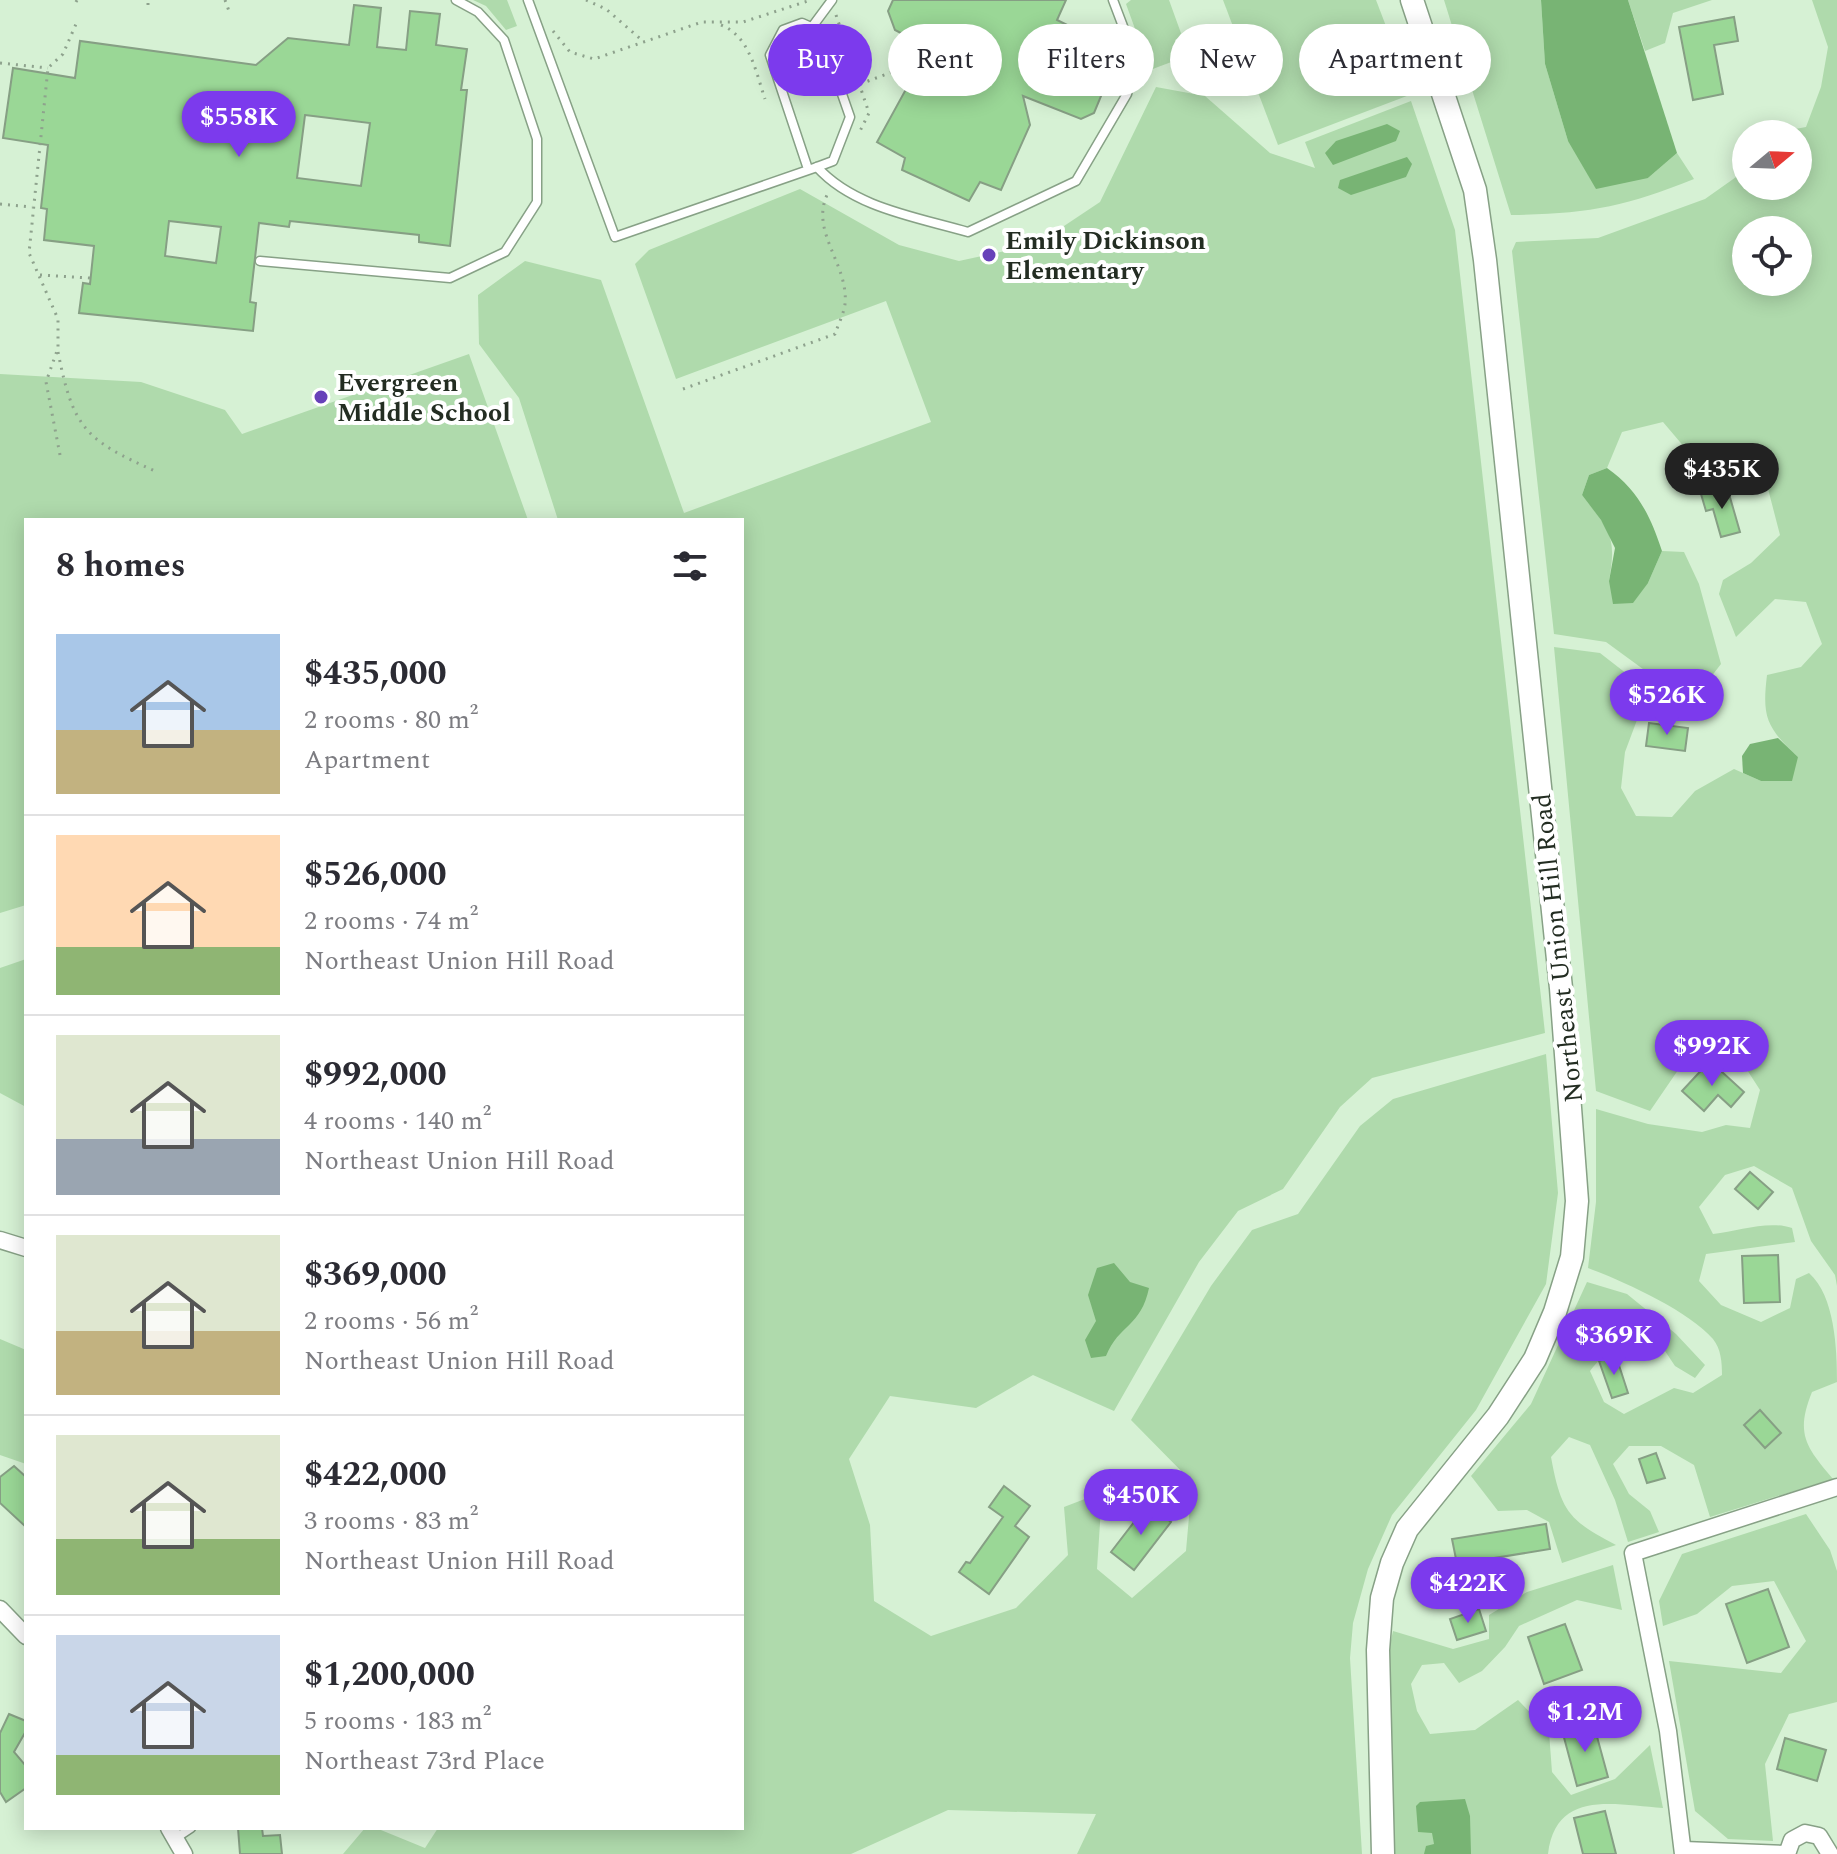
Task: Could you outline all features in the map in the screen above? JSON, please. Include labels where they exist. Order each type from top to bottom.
[{"type":"street","name":"Northeast Union Hill Road","points":[[1383,1854],[1378,1650],[1382,1598],[1392,1563],[1407,1529],[1498,1416],[1535,1359],[1555,1312],[1572,1257],[1577,1201],[1560,974],[1485,260],[1475,190],[1412,0]]},
{"type":"street","points":[[0,1240],[24,1247]]},
{"type":"street","points":[[1830,1854],[1819,1836],[1805,1833],[1792,1840],[1787,1854],[1683,1852],[1668,1731],[1633,1553],[1837,1487]]},
{"type":"street","points":[[0,1609],[24,1634]]},
{"type":"street","points":[[173,1833],[184,1854]]},
{"type":"lane","points":[[260,261],[450,278],[505,252],[537,202],[537,139],[504,40],[478,12],[456,0]]},
{"type":"lane","points":[[528,0],[615,237],[833,161],[850,117],[843,96]]},
{"type":"lane","points":[[814,24],[831,0]]},
{"type":"lane","points":[[786,96],[813,168],[833,184],[864,200],[968,232],[1076,181],[1127,94],[1135,58],[1113,0]]},
{"type":"path","points":[[225,0],[229,11]]},
{"type":"path","points":[[586,0],[606,9],[644,42]]},
{"type":"path","points":[[541,35],[555,30],[570,52],[594,59],[702,22],[743,22],[811,0]]},
{"type":"path","points":[[831,0],[839,24]]},
{"type":"path","points":[[76,24],[63,54],[48,68],[29,253],[58,319],[58,348],[66,390],[82,429],[114,453],[155,471]]},
{"type":"path","points":[[717,24],[737,35],[746,47],[765,99]]},
{"type":"path","points":[[0,63],[48,68]]},
{"type":"path","points":[[855,142],[869,113],[864,96]]},
{"type":"path","points":[[683,389],[835,334],[845,303],[820,210],[833,184]]},
{"type":"path","points":[[0,204],[32,207]]},
{"type":"path","points":[[40,275],[90,278]]},
{"type":"path","points":[[58,348],[46,382],[60,455]]},
{"type":"shaded area","points":[[473,0],[507,0],[517,26],[506,30],[486,6]]},
{"type":"shaded area","points":[[1131,0],[1169,0],[1178,24],[1170,24],[1170,62],[1154,68],[1154,24],[1133,24],[1126,4]]},
{"type":"shaded area","points":[[1223,0],[1376,0],[1385,24],[1299,24],[1299,96],[1407,96],[1278,145],[1259,96],[1283,96],[1283,24],[1232,24]]},
{"type":"shaded area","points":[[1444,0],[1541,0],[1545,64],[1568,141],[1648,178],[1677,153],[1694,179],[1605,207],[1511,215],[1474,96],[1491,96],[1491,24],[1451,24]]},
{"type":"shaded area","points":[[1541,0],[1628,0],[1677,153],[1648,178],[1596,189],[1568,141],[1545,64]]},
{"type":"shaded area","points":[[1628,0],[1712,0],[1673,13],[1665,43],[1645,51]]},
{"type":"shaded area","points":[[1812,0],[1837,0],[1837,1286],[1835,1275],[1811,1241],[1792,1188],[1754,1166],[1725,1175],[1699,1207],[1713,1234],[1783,1226],[1792,1228],[1795,1242],[1706,1254],[1699,1281],[1721,1305],[1761,1322],[1790,1308],[1796,1279],[1809,1273],[1818,1283],[1833,1324],[1837,1382],[1812,1392],[1804,1430],[1810,1448],[1833,1479],[1710,1517],[1694,1465],[1661,1446],[1629,1446],[1613,1464],[1629,1494],[1650,1511],[1659,1532],[1628,1542],[1615,1500],[1590,1445],[1569,1437],[1551,1457],[1563,1502],[1577,1520],[1616,1545],[1562,1563],[1549,1522],[1527,1510],[1498,1511],[1471,1476],[1531,1404],[1587,1282],[1627,1294],[1676,1334],[1705,1365],[1695,1378],[1675,1366],[1663,1348],[1640,1345],[1622,1347],[1606,1354],[1590,1371],[1604,1402],[1624,1414],[1674,1388],[1693,1393],[1722,1375],[1718,1347],[1702,1328],[1655,1298],[1588,1268],[1596,1202],[1596,1109],[1648,1124],[1702,1132],[1726,1125],[1750,1128],[1760,1090],[1740,1059],[1711,1050],[1687,1057],[1650,1111],[1596,1091],[1554,647],[1600,653],[1627,674],[1636,686],[1640,712],[1625,752],[1621,788],[1636,816],[1672,817],[1695,791],[1734,769],[1761,781],[1798,757],[1779,737],[1769,720],[1765,701],[1767,675],[1801,667],[1822,644],[1806,602],[1775,599],[1736,637],[1719,594],[1723,580],[1751,563],[1780,535],[1767,485],[1718,455],[1691,455],[1663,422],[1622,432],[1607,468],[1589,475],[1582,495],[1609,535],[1612,554],[1609,581],[1648,583],[1662,551],[1684,552],[1699,584],[1721,664],[1704,686],[1658,680],[1606,642],[1554,634],[1512,251],[1516,242],[1598,238],[1705,199],[1732,180],[1732,200],[1812,200],[1812,120],[1809,120],[1821,87],[1828,47]]},
{"type":"shaded area","points":[[1156,87],[1170,90],[1170,96],[1205,96],[1270,153],[1315,168],[1305,142],[1411,101],[1455,230],[1545,1033],[1372,1078],[1340,1107],[1283,1189],[1238,1211],[1199,1262],[1114,1411],[1033,1375],[976,1408],[890,1396],[849,1459],[870,1525],[874,1601],[931,1636],[1016,1608],[1068,1555],[1064,1507],[1090,1497],[1101,1508],[1097,1569],[1132,1598],[1186,1551],[1192,1482],[1131,1420],[1211,1286],[1252,1230],[1298,1214],[1360,1126],[1393,1099],[1546,1054],[1558,1193],[1546,1284],[1476,1410],[1392,1515],[1368,1569],[1353,1623],[1350,1658],[1362,1854],[1077,1854],[1096,1814],[948,1810],[851,1854],[343,1854],[363,1830],[381,1830],[425,1848],[437,1830],[744,1830],[744,518],[557,518],[519,398],[479,344],[478,295],[525,261],[601,280],[684,513],[931,422],[886,301],[676,379],[635,264],[649,250],[800,189],[899,245],[959,261],[1037,244],[1100,202]]},
{"type":"shaded area","points":[[1387,124],[1400,131],[1396,141],[1333,165],[1325,153],[1336,141]]},
{"type":"shaded area","points":[[1407,157],[1412,164],[1406,177],[1351,195],[1338,188],[1340,180]]},
{"type":"shaded area","points":[[469,354],[527,518],[24,518],[24,906],[0,913],[0,374],[141,382],[225,410],[242,434]]},
{"type":"shaded area","points":[[1607,468],[1627,485],[1642,504],[1662,551],[1648,583],[1633,603],[1613,604],[1609,581],[1615,548],[1601,520],[1582,495],[1589,475]]},
{"type":"shaded area","points":[[1778,738],[1798,757],[1792,781],[1761,781],[1743,773],[1742,756],[1750,744]]},
{"type":"shaded area","points":[[24,960],[24,1106],[0,1093],[0,968]]},
{"type":"shaded area","points":[[1114,1263],[1130,1282],[1149,1288],[1141,1311],[1117,1337],[1106,1356],[1091,1358],[1085,1340],[1096,1321],[1088,1295],[1097,1268]]},
{"type":"shaded area","points":[[0,1339],[24,1349],[24,1463],[0,1455]]},
{"type":"shaded area","points":[[1806,1514],[1830,1550],[1837,1571],[1837,1702],[1789,1714],[1765,1764],[1773,1841],[1728,1839],[1695,1811],[1669,1661],[1781,1673],[1806,1641],[1774,1581],[1732,1586],[1697,1614],[1663,1626],[1659,1601],[1682,1554]]},
{"type":"shaded area","points":[[1613,1565],[1622,1610],[1577,1600],[1519,1626],[1505,1647],[1482,1671],[1459,1683],[1444,1663],[1422,1665],[1411,1684],[1417,1711],[1430,1734],[1475,1730],[1518,1700],[1549,1732],[1552,1772],[1571,1795],[1615,1779],[1650,1745],[1663,1808],[1607,1804],[1575,1810],[1562,1819],[1553,1833],[1548,1854],[1393,1854],[1388,1654],[1393,1631],[1453,1649],[1489,1639],[1489,1615],[1527,1592]]},
{"type":"shaded area","points":[[1465,1799],[1470,1816],[1471,1854],[1424,1854],[1426,1846],[1434,1844],[1432,1833],[1418,1832],[1416,1806],[1420,1802]]},
{"type":"building","points":[[893,0],[1066,0],[1057,20],[1065,24],[1018,24],[1018,96],[1023,96],[1030,125],[1001,190],[980,182],[969,201],[902,170],[905,158],[877,142],[902,96],[1002,96],[1002,24],[893,24],[888,11]]},
{"type":"building","points":[[354,5],[381,8],[377,47],[406,50],[410,11],[440,14],[436,45],[467,49],[461,90],[467,90],[450,246],[419,242],[419,235],[290,221],[289,227],[259,223],[250,302],[256,303],[253,331],[79,313],[83,283],[90,284],[94,246],[44,240],[47,209],[41,208],[48,145],[3,138],[13,68],[75,78],[80,41],[256,65],[288,38],[349,45]],"holes":[[[305,115],[370,123],[361,186],[297,178]],[[169,221],[221,227],[216,263],[165,256]]]},
{"type":"building","points":[[1734,17],[1738,41],[1714,45],[1723,94],[1693,100],[1679,27]]},
{"type":"building","points":[[1023,96],[1101,96],[1094,113],[1081,119]]},
{"type":"building","points":[[1727,487],[1740,532],[1721,537],[1713,509],[1706,511],[1701,494]]},
{"type":"building","points":[[1649,723],[1688,728],[1685,751],[1646,746]]},
{"type":"building","points":[[1710,1061],[1744,1092],[1731,1107],[1718,1095],[1704,1111],[1682,1091]]},
{"type":"building","points":[[1750,1172],[1773,1192],[1758,1209],[1735,1189]]},
{"type":"building","points":[[1778,1255],[1780,1302],[1744,1303],[1742,1256]]},
{"type":"building","points":[[1616,1356],[1628,1393],[1612,1398],[1599,1361]]},
{"type":"building","points":[[1760,1410],[1781,1433],[1765,1448],[1744,1425]]},
{"type":"building","points":[[1656,1453],[1665,1478],[1647,1483],[1639,1459]]},
{"type":"building","points":[[14,1466],[24,1475],[24,1525],[0,1503],[0,1477]]},
{"type":"building","points":[[1004,1486],[1030,1506],[1015,1526],[1029,1537],[989,1594],[959,1572],[966,1562],[970,1563],[1003,1517],[989,1507]]},
{"type":"building","points":[[1148,1504],[1171,1522],[1134,1570],[1111,1552]]},
{"type":"building","points":[[1546,1524],[1550,1549],[1457,1564],[1452,1539]]},
{"type":"building","points":[[1768,1589],[1789,1647],[1747,1663],[1726,1604]]},
{"type":"building","points":[[1479,1609],[1486,1631],[1457,1640],[1450,1619]]},
{"type":"building","points":[[1565,1624],[1582,1670],[1544,1684],[1528,1637]]},
{"type":"building","points":[[9,1714],[24,1720],[24,1734],[14,1752],[24,1764],[24,1789],[6,1802],[0,1792],[0,1733]]},
{"type":"building","points":[[1593,1722],[1608,1777],[1577,1786],[1562,1730]]},
{"type":"building","points":[[1785,1738],[1826,1750],[1817,1781],[1777,1769]]},
{"type":"building","points":[[1605,1811],[1616,1854],[1583,1854],[1574,1818]]},
{"type":"building","points":[[238,1830],[262,1830],[263,1836],[280,1835],[282,1854],[240,1854]]},
{"type":"place","name":"Emily Dickinson Elementary","points":[[989,255]]},
{"type":"place","name":"Evergreen Middle School","points":[[321,397]]}]
